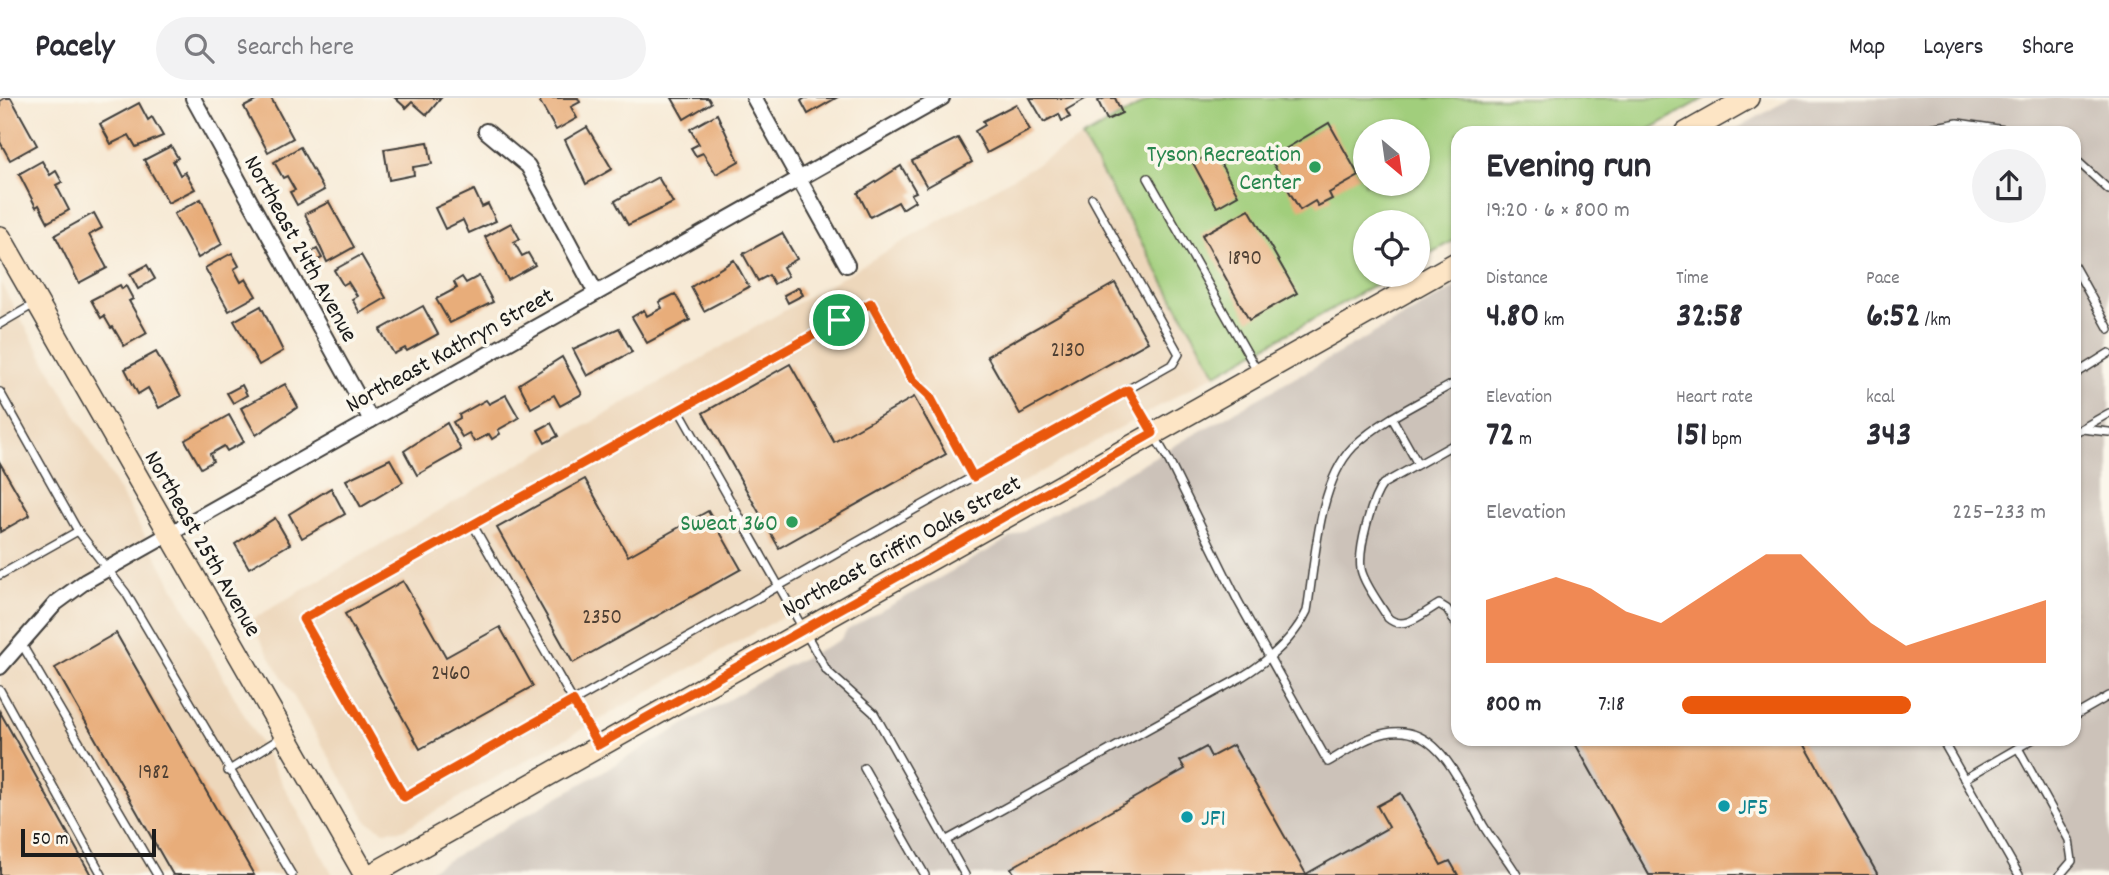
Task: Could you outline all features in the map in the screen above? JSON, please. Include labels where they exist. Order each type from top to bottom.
[{"type":"street","name":"Northeast 24th Avenue","points":[[194,98],[371,420]]},
{"type":"street","points":[[754,98],[847,265]]},
{"type":"street","name":"Northeast Kathryn Street","points":[[0,667],[57,603],[105,569],[942,98]]},
{"type":"street","points":[[1698,126],[1748,98]]},
{"type":"street","points":[[486,131],[528,166],[596,293]]},
{"type":"street","name":"Northeast 25th Avenue","points":[[3,250],[37,302],[365,875]]},
{"type":"street","name":"Northeast Griffin Oaks Street","points":[[371,875],[1451,266]]},
{"type":"lane","points":[[1941,126],[1958,123],[1978,126]]},
{"type":"lane","points":[[2081,164],[2109,190]]},
{"type":"lane","points":[[1147,178],[1259,374]]},
{"type":"lane","points":[[973,477],[929,395],[912,379],[871,303],[303,619],[404,797],[573,701],[973,477],[1128,390],[1173,364],[1179,354],[1092,198]]},
{"type":"lane","points":[[2081,279],[2109,329]]},
{"type":"lane","points":[[0,324],[37,302]]},
{"type":"lane","points":[[2081,371],[2109,353]]},
{"type":"lane","points":[[947,840],[1240,678],[1270,657],[1300,626],[1307,611],[1325,507],[1334,476],[1353,448],[1392,418],[1451,385]]},
{"type":"lane","points":[[1128,390],[1328,762],[1366,740],[1388,732],[1417,735],[1436,747],[1517,875]]},
{"type":"lane","points":[[0,392],[78,531],[126,593],[228,771],[292,875]]},
{"type":"lane","points":[[679,410],[835,681],[874,713],[965,875]]},
{"type":"lane","points":[[2081,429],[2109,413]]},
{"type":"lane","points":[[1392,418],[1418,464]]},
{"type":"lane","points":[[2081,431],[2109,432]]},
{"type":"lane","points":[[1451,446],[1383,484],[1376,492],[1370,505],[1361,569],[1394,624],[1402,625],[1438,604],[1451,617]]},
{"type":"lane","points":[[472,525],[598,745]]},
{"type":"lane","points":[[0,575],[78,531]]},
{"type":"lane","points":[[21,643],[157,875]]},
{"type":"lane","points":[[0,690],[102,875]]},
{"type":"lane","points":[[2081,712],[2109,696]]},
{"type":"lane","points":[[228,771],[285,736]]},
{"type":"lane","points":[[1945,746],[2019,875]]},
{"type":"lane","points":[[1964,779],[2021,746]]},
{"type":"lane","points":[[2018,748],[2069,840],[2072,861],[2060,875]]},
{"type":"lane","points":[[864,768],[925,875]]},
{"type":"shaded area","points":[[1791,98],[2109,98],[2109,875],[422,875],[785,667],[840,640],[847,630],[1451,290],[1451,746],[2081,746],[2081,126],[1741,126]]},
{"type":"shaded area","points":[[1082,138],[1216,374],[402,830],[384,831],[367,821],[249,621]]},
{"type":"shaded area","points":[[0,282],[140,527],[333,875],[0,875]]},
{"type":"green space","points":[[1153,98],[1705,98],[1655,126],[1451,126],[1451,242],[1430,253],[1430,210],[1353,210],[1353,287],[1371,287],[1216,374],[1082,138]]},
{"type":"building","points":[[11,98],[37,145],[10,160],[0,142],[0,101]]},
{"type":"building","points":[[261,98],[271,98],[293,138],[268,152],[244,107]]},
{"type":"building","points":[[395,98],[441,98],[427,115],[412,102],[406,108]]},
{"type":"building","points":[[541,98],[578,98],[580,102],[571,107],[577,118],[556,130],[540,102]]},
{"type":"building","points":[[672,98],[708,98],[711,103],[684,119]]},
{"type":"building","points":[[805,98],[836,98],[808,114],[801,101]]},
{"type":"building","points":[[1030,98],[1087,98],[1066,110],[1070,117],[1062,121],[1059,114],[1044,122]]},
{"type":"building","points":[[1115,98],[1122,113],[1107,120],[1098,101]]},
{"type":"building","points":[[139,103],[148,120],[152,117],[163,136],[136,147],[129,135],[111,144],[100,124]]},
{"type":"building","points":[[1016,104],[1030,130],[987,153],[975,131],[985,125],[983,121]]},
{"type":"building","points":[[717,114],[739,161],[716,174],[703,153],[696,156],[691,148],[699,144],[690,129]]},
{"type":"building","name":"Tyson Recreation Center","points":[[1329,123],[1353,165],[1353,179],[1329,193],[1332,199],[1318,206],[1315,201],[1300,210],[1270,158]]},
{"type":"building","points":[[587,127],[612,169],[586,184],[565,140]]},
{"type":"building","points":[[958,138],[972,162],[927,187],[912,161]]},
{"type":"building","points":[[428,142],[432,164],[413,167],[414,175],[389,180],[384,149]]},
{"type":"building","points":[[171,146],[178,158],[173,161],[180,175],[185,172],[195,189],[168,203],[144,160]]},
{"type":"building","points":[[300,147],[324,190],[297,205],[290,192],[295,190],[287,176],[283,178],[274,162]]},
{"type":"building","points":[[1214,152],[1238,195],[1217,207],[1193,163]]},
{"type":"building","points":[[42,161],[50,175],[56,171],[62,182],[56,185],[69,210],[48,222],[39,205],[36,207],[19,174]]},
{"type":"building","points":[[901,166],[916,192],[911,194],[915,201],[902,209],[898,202],[870,217],[858,193]]},
{"type":"building","points":[[658,177],[673,203],[628,225],[615,201]]},
{"type":"building","points":[[474,190],[482,207],[488,204],[496,221],[469,233],[463,220],[445,229],[435,208]]},
{"type":"building","points":[[201,199],[222,244],[198,258],[174,214]]},
{"type":"building","points":[[329,202],[354,247],[327,262],[305,214]]},
{"type":"building","points":[[1249,209],[1297,293],[1249,320],[1202,235]]},
{"type":"building","points":[[94,213],[102,228],[89,235],[107,268],[79,283],[55,235]]},
{"type":"building","points":[[511,223],[520,239],[514,242],[522,256],[528,253],[535,265],[508,280],[485,237]]},
{"type":"building","points":[[782,233],[797,259],[783,267],[788,276],[774,284],[769,275],[758,281],[743,254]]},
{"type":"building","points":[[317,249],[322,258],[309,265],[304,257]]},
{"type":"building","points":[[232,253],[239,266],[234,269],[241,282],[246,279],[256,296],[229,311],[205,268]]},
{"type":"building","points":[[361,255],[386,298],[360,313],[352,299],[357,296],[348,282],[343,285],[334,270]]},
{"type":"building","points":[[734,260],[749,287],[704,311],[691,287]]},
{"type":"building","points":[[147,265],[155,279],[138,289],[130,274]]},
{"type":"building","points":[[479,276],[493,302],[450,323],[436,299],[457,288],[454,282],[462,277],[466,283]]},
{"type":"building","points":[[1115,283],[1148,342],[1020,414],[987,356]]},
{"type":"building","points":[[120,285],[122,289],[126,286],[133,299],[129,301],[147,333],[124,346],[104,316],[101,318],[91,300]]},
{"type":"building","points":[[799,287],[803,295],[788,303],[784,295]]},
{"type":"building","points":[[675,294],[690,320],[647,343],[632,317],[644,310],[647,316],[662,308],[659,302]]},
{"type":"building","points":[[261,306],[283,351],[259,365],[234,321]]},
{"type":"building","points":[[423,306],[438,334],[407,351],[405,348],[394,354],[380,330]]},
{"type":"building","points":[[619,328],[632,352],[587,376],[573,349]]},
{"type":"building","points":[[156,352],[181,396],[159,408],[148,388],[138,394],[125,369]]},
{"type":"building","points":[[562,357],[582,394],[560,406],[554,395],[531,408],[519,384]]},
{"type":"building","points":[[790,364],[834,442],[914,397],[946,454],[779,548],[703,413]]},
{"type":"building","points":[[285,384],[298,407],[256,435],[241,408]]},
{"type":"building","points":[[242,385],[247,395],[233,403],[227,393]]},
{"type":"building","points":[[506,395],[519,418],[498,430],[500,434],[492,439],[489,434],[474,442],[469,433],[462,437],[453,422],[460,418],[459,415],[486,400],[489,404]]},
{"type":"building","points":[[229,415],[244,442],[227,451],[224,446],[210,454],[213,461],[201,468],[185,440]]},
{"type":"building","points":[[447,423],[461,450],[417,475],[404,451]]},
{"type":"building","points":[[551,423],[558,436],[545,443],[538,430]]},
{"type":"building","points":[[390,459],[403,482],[361,507],[346,480]]},
{"type":"building","points":[[0,463],[30,515],[0,532]]},
{"type":"building","points":[[585,479],[628,556],[708,511],[741,569],[573,663],[497,528]]},
{"type":"building","points":[[331,488],[345,514],[302,538],[289,514]]},
{"type":"building","points":[[275,518],[290,544],[249,568],[235,544]]},
{"type":"building","points":[[403,581],[446,657],[500,627],[533,686],[420,749],[345,614]]},
{"type":"building","points":[[116,633],[254,875],[173,875],[55,668]]},
{"type":"building","points":[[0,712],[91,875],[0,875]]},
{"type":"building","name":"JF1","points":[[1233,745],[1306,874],[1389,827],[1377,806],[1401,793],[1441,865],[1450,861],[1458,875],[1015,875],[1011,868],[1185,769],[1180,761],[1206,747],[1211,757]]},
{"type":"building","name":"JF5","points":[[1576,746],[1805,746],[1878,875],[1649,875]]},
{"type":"place","name":"Tyson Recreation Center","points":[[1315,167]]},
{"type":"place","name":"Sweat 360","points":[[792,522]]},
{"type":"place","name":"JF5","points":[[1724,806]]},
{"type":"place","name":"JF1","points":[[1187,817]]},
{"type":"route","points":[[871,303],[912,379],[929,395],[973,477],[1128,390],[1153,433],[598,745],[573,701],[404,797],[303,619],[839,320],[871,303]]}]
